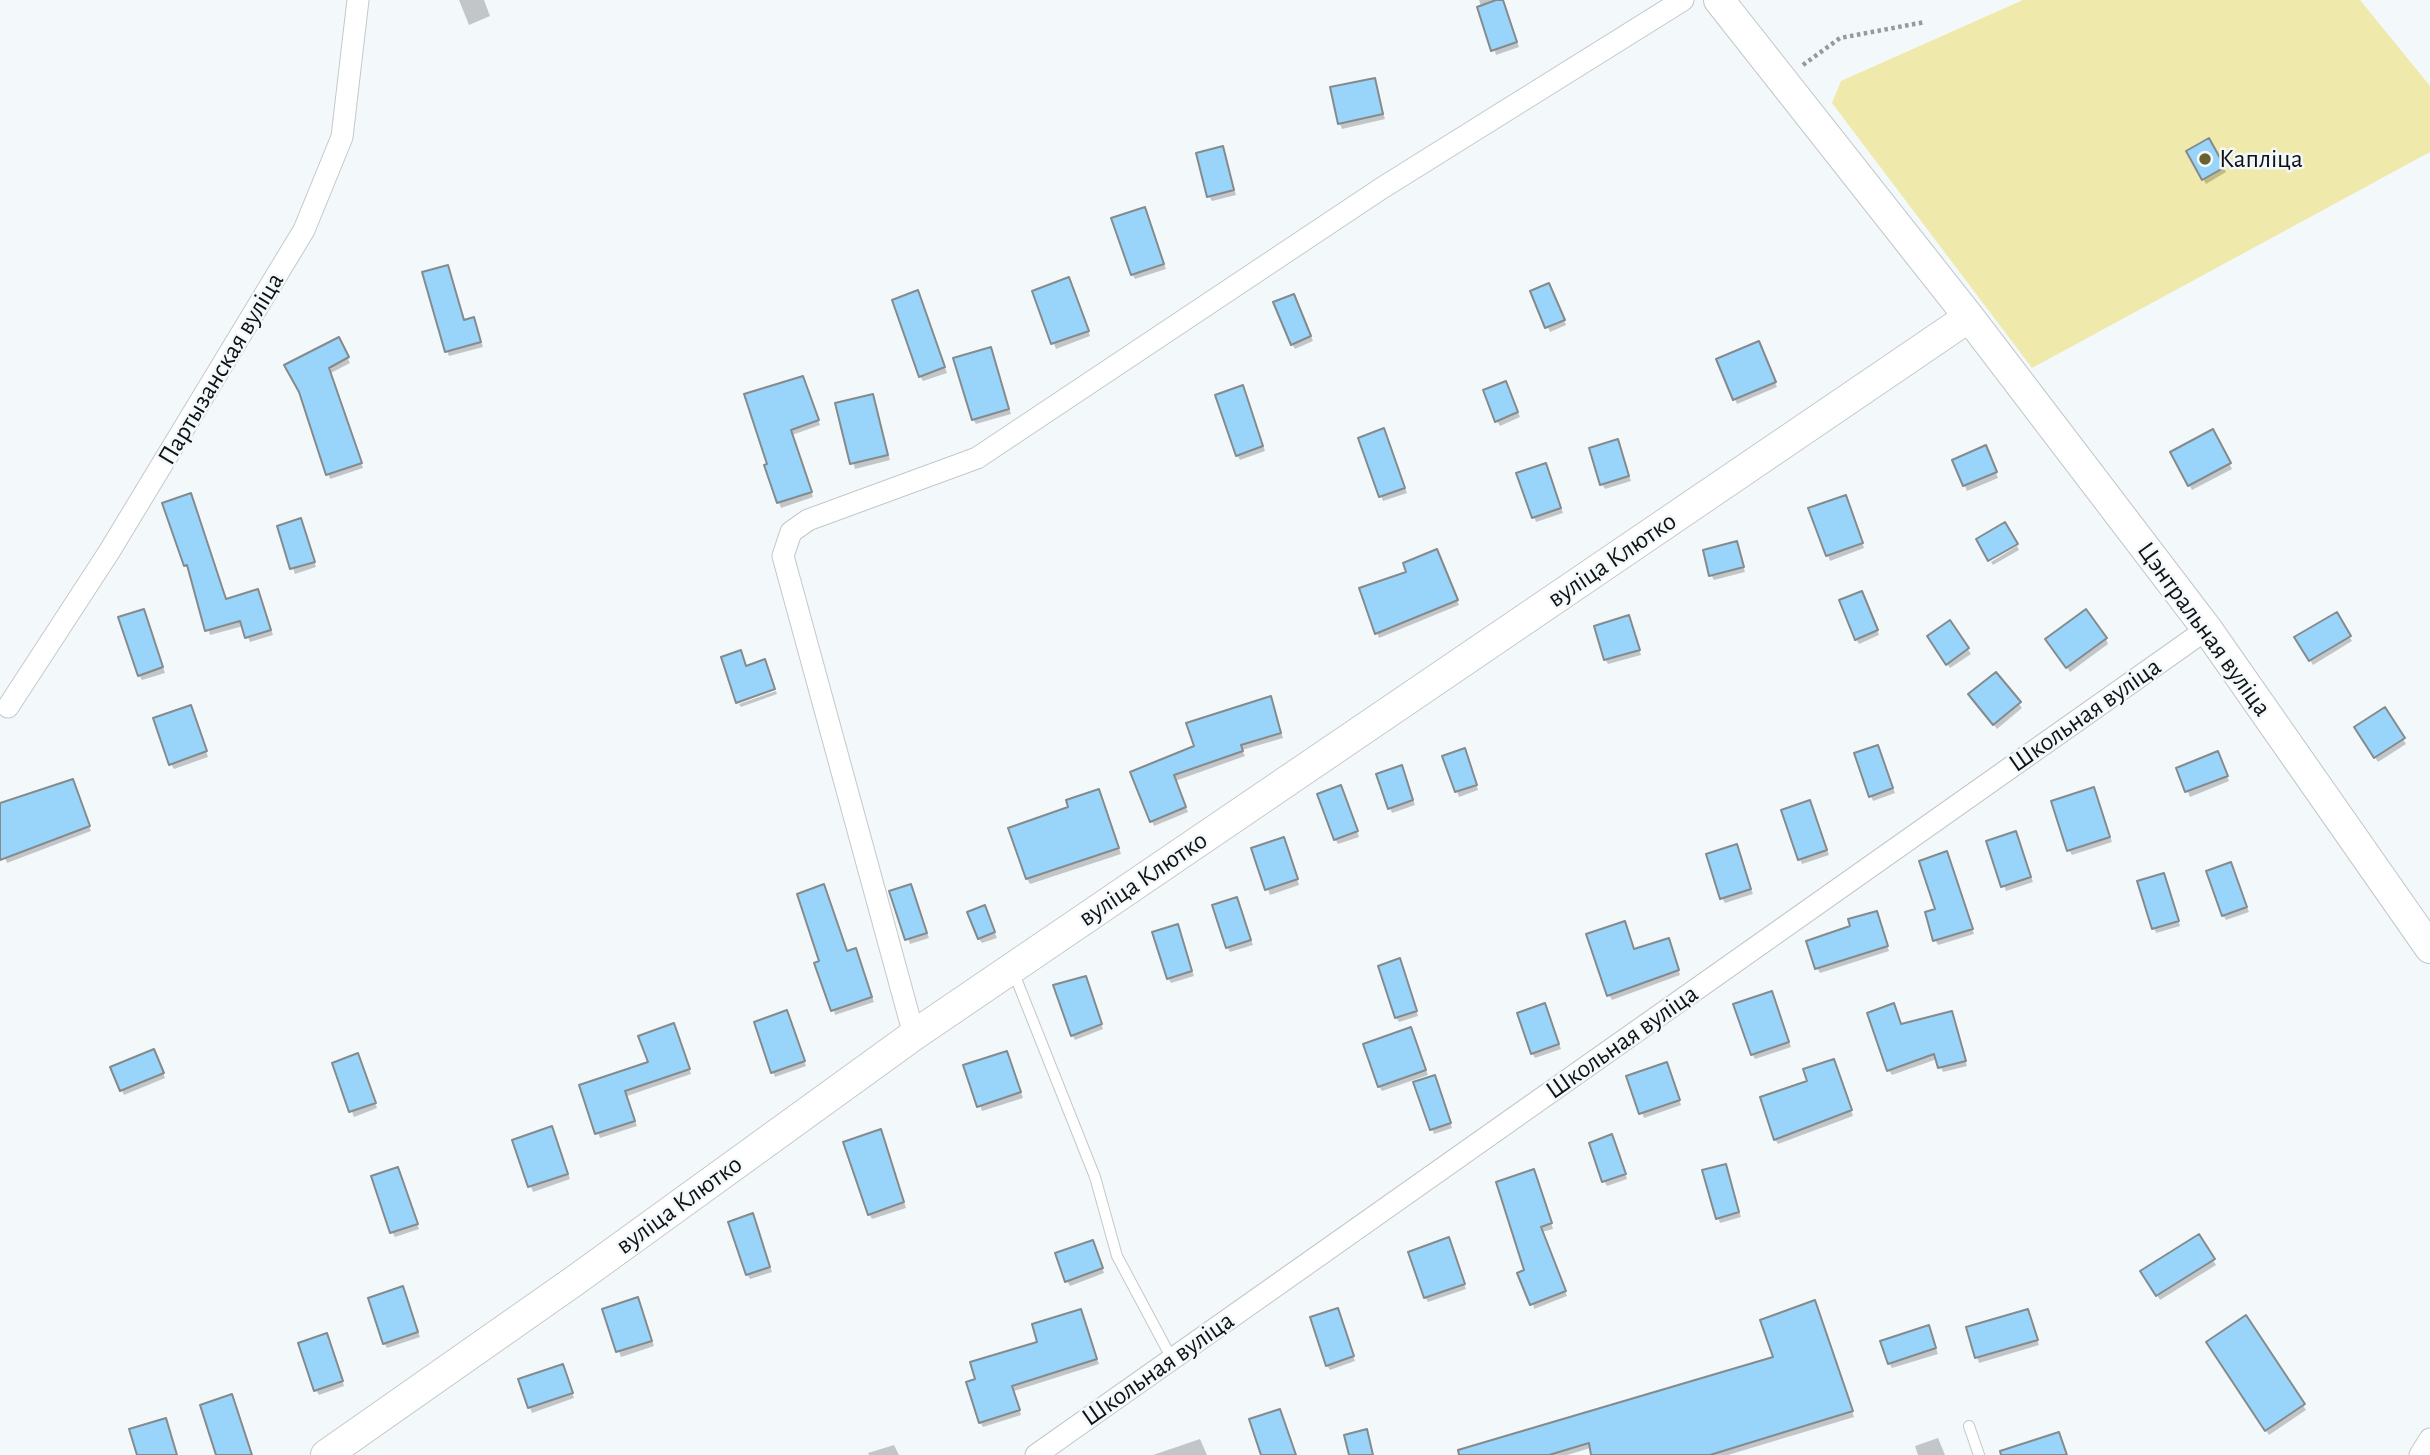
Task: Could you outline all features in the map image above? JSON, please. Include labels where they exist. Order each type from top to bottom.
[{"type":"street","name":"Партызанская вуліца","points":[[8,707],[109,552],[304,230],[342,137],[358,0]]},
{"type":"street","points":[[914,1035],[783,556],[791,532],[808,520],[977,458],[1382,188],[1683,0]]},
{"type":"street","name":"Цэнтральная вуліца","points":[[1719,0],[1969,317],[2207,629],[2430,948]]},
{"type":"street","name":"вуліца Клютко","points":[[326,1455],[577,1279],[914,1035],[1969,317]]},
{"type":"street","name":"Школьная вуліца","points":[[1036,1455],[2207,629]]},
{"type":"street","points":[[2420,1455],[2430,1439]]},
{"type":"lane","points":[[1012,968],[1095,1177],[1117,1256],[1172,1359]]},
{"type":"lane","points":[[1969,1426],[1979,1455]]},
{"type":"path","points":[[1784,82],[1819,51],[1840,38],[1925,22]]},
{"type":"shaded area","points":[[2023,0],[2360,0],[2430,86],[2430,152],[2032,368],[1832,103],[1841,81]]},
{"type":"building","points":[[1503,0],[1517,42],[1491,51],[1477,7]]},
{"type":"building","points":[[1375,78],[1383,114],[1338,124],[1330,87]]},
{"type":"building","name":"Капліца","points":[[2209,138],[2225,167],[2202,180],[2186,151]]},
{"type":"building","points":[[1223,146],[1234,190],[1207,197],[1196,153]]},
{"type":"building","points":[[1145,207],[1164,264],[1131,275],[1111,218]]},
{"type":"building","points":[[448,265],[464,320],[474,317],[481,342],[445,352],[422,272]]},
{"type":"building","points":[[1069,277],[1089,331],[1051,344],[1032,291]]},
{"type":"building","points":[[1549,283],[1565,320],[1545,328],[1530,291]]},
{"type":"building","points":[[918,290],[945,367],[919,377],[892,300]]},
{"type":"building","points":[[1294,294],[1311,336],[1291,345],[1273,302]]},
{"type":"building","points":[[339,337],[349,357],[329,368],[362,463],[326,475],[299,392],[284,365]]},
{"type":"building","points":[[1759,341],[1776,382],[1733,400],[1716,359]]},
{"type":"building","points":[[991,347],[1009,409],[972,420],[953,358]]},
{"type":"building","points":[[803,376],[819,420],[791,430],[812,492],[777,503],[744,394]]},
{"type":"building","points":[[1506,381],[1518,412],[1495,422],[1483,390]]},
{"type":"building","points":[[1243,385],[1263,446],[1236,456],[1215,395]]},
{"type":"building","points":[[873,394],[888,455],[850,464],[835,403]]},
{"type":"building","points":[[1384,428],[1405,488],[1379,497],[1358,438]]},
{"type":"building","points":[[2213,429],[2231,463],[2188,486],[2170,452]]},
{"type":"building","points":[[1618,439],[1629,476],[1600,485],[1589,448]]},
{"type":"building","points":[[1986,445],[1997,472],[1963,486],[1952,460]]},
{"type":"building","points":[[1546,463],[1561,508],[1532,518],[1516,473]]},
{"type":"building","points":[[191,493],[226,599],[258,589],[271,630],[245,638],[240,621],[205,631],[187,565],[184,566],[162,503]]},
{"type":"building","points":[[1846,495],[1863,543],[1826,556],[1808,508]]},
{"type":"building","points":[[301,518],[315,562],[290,569],[277,526]]},
{"type":"building","points":[[2005,522],[2018,544],[1988,561],[1976,539]]},
{"type":"building","points":[[1737,541],[1744,567],[1709,576],[1703,550]]},
{"type":"building","points":[[1437,549],[1458,600],[1375,634],[1359,588],[1406,572],[1403,563]]},
{"type":"building","points":[[1862,591],[1878,630],[1855,640],[1839,600]]},
{"type":"building","points":[[144,609],[163,667],[138,676],[118,617]]},
{"type":"building","points":[[2086,609],[2107,638],[2066,668],[2045,639]]},
{"type":"building","points":[[2337,612],[2351,636],[2309,661],[2294,637]]},
{"type":"building","points":[[1629,615],[1640,650],[1604,660],[1594,626]]},
{"type":"building","points":[[1950,620],[1969,648],[1946,665],[1927,636]]},
{"type":"building","points":[[741,650],[746,666],[765,659],[775,689],[736,703],[721,657]]},
{"type":"building","points":[[1996,672],[2021,702],[1993,725],[1968,694]]},
{"type":"building","points":[[1271,696],[1281,733],[1241,745],[1243,751],[1174,775],[1186,807],[1150,822],[1130,772],[1194,746],[1186,723]]},
{"type":"building","points":[[191,705],[207,751],[169,765],[153,718]]},
{"type":"building","points":[[2385,707],[2405,738],[2374,758],[2354,727]]},
{"type":"building","points":[[1878,745],[1893,788],[1869,797],[1854,753]]},
{"type":"building","points":[[1465,748],[1477,785],[1455,792],[1442,756]]},
{"type":"building","points":[[2218,751],[2228,776],[2185,792],[2176,768]]},
{"type":"building","points":[[1402,765],[1413,800],[1388,809],[1376,774]]},
{"type":"building","points":[[73,779],[90,826],[0,860],[0,803]]},
{"type":"building","points":[[1341,785],[1358,831],[1334,840],[1317,794]]},
{"type":"building","points":[[2094,787],[2110,837],[2067,851],[2051,801]]},
{"type":"building","points":[[1099,789],[1119,848],[1026,879],[1008,828],[1068,807],[1066,800]]},
{"type":"building","points":[[1810,800],[1827,850],[1798,860],[1781,810]]},
{"type":"building","points":[[2016,831],[2031,877],[2001,887],[1986,841]]},
{"type":"building","points":[[1284,837],[1298,879],[1265,890],[1251,848]]},
{"type":"building","points":[[1737,844],[1751,889],[1720,899],[1706,854]]},
{"type":"building","points":[[1947,851],[1973,929],[1933,941],[1925,912],[1935,909],[1919,861]]},
{"type":"building","points":[[2231,862],[2247,907],[2222,916],[2206,871]]},
{"type":"building","points":[[2164,873],[2179,921],[2152,929],[2137,881]]},
{"type":"building","points":[[824,884],[847,951],[856,948],[872,997],[831,1011],[814,963],[819,961],[797,894]]},
{"type":"building","points":[[911,884],[927,933],[905,940],[889,891]]},
{"type":"building","points":[[1237,897],[1251,940],[1226,948],[1212,905]]},
{"type":"building","points":[[985,905],[995,932],[978,939],[967,912]]},
{"type":"building","points":[[1877,911],[1888,946],[1815,969],[1806,941],[1850,926],[1848,919]]},
{"type":"building","points":[[1625,921],[1634,949],[1669,938],[1679,970],[1607,996],[1586,934]]},
{"type":"building","points":[[1178,924],[1192,971],[1167,979],[1152,932]]},
{"type":"building","points":[[1400,958],[1417,1011],[1395,1018],[1378,966]]},
{"type":"building","points":[[1086,976],[1102,1024],[1071,1036],[1053,985]]},
{"type":"building","points":[[1772,991],[1789,1042],[1751,1055],[1733,1004]]},
{"type":"building","points":[[1545,1003],[1559,1044],[1531,1054],[1517,1013]]},
{"type":"building","points":[[1894,1003],[1901,1024],[1952,1011],[1966,1061],[1938,1068],[1934,1054],[1887,1071],[1867,1013]]},
{"type":"building","points":[[787,1010],[805,1061],[771,1073],[754,1022]]},
{"type":"building","points":[[674,1023],[690,1069],[625,1091],[635,1121],[595,1134],[579,1085],[648,1062],[638,1036]]},
{"type":"building","points":[[1411,1027],[1426,1070],[1378,1087],[1363,1044]]},
{"type":"building","points":[[154,1049],[164,1073],[120,1091],[110,1067]]},
{"type":"building","points":[[1007,1051],[1021,1092],[977,1107],[963,1065]]},
{"type":"building","points":[[358,1053],[376,1103],[349,1112],[332,1063]]},
{"type":"building","points":[[1834,1059],[1852,1110],[1774,1140],[1760,1097],[1807,1081],[1803,1069]]},
{"type":"building","points":[[1667,1062],[1680,1100],[1639,1114],[1626,1076]]},
{"type":"building","points":[[1435,1075],[1451,1123],[1430,1130],[1413,1082]]},
{"type":"building","points":[[552,1126],[568,1174],[528,1187],[512,1140]]},
{"type":"building","points":[[881,1129],[904,1202],[868,1215],[843,1142]]},
{"type":"building","points":[[1612,1134],[1626,1174],[1602,1182],[1589,1143]]},
{"type":"building","points":[[1726,1164],[1739,1212],[1716,1219],[1702,1170]]},
{"type":"building","points":[[398,1167],[418,1224],[390,1233],[371,1176]]},
{"type":"building","points":[[1534,1169],[1552,1223],[1541,1227],[1566,1291],[1530,1305],[1517,1273],[1524,1270],[1496,1182]]},
{"type":"building","points":[[753,1213],[770,1267],[746,1275],[728,1222]]},
{"type":"building","points":[[2199,1234],[2215,1259],[2156,1296],[2140,1271]]},
{"type":"building","points":[[1449,1237],[1465,1284],[1424,1298],[1408,1252]]},
{"type":"building","points":[[1093,1240],[1103,1268],[1065,1282],[1055,1253]]},
{"type":"building","points":[[403,1286],[418,1332],[383,1344],[368,1298]]},
{"type":"building","points":[[638,1297],[652,1341],[616,1352],[602,1309]]},
{"type":"building","points":[[1815,1300],[1853,1411],[1710,1455],[1591,1455],[1589,1443],[1549,1455],[1459,1455],[1458,1450],[1773,1357],[1760,1320]]},
{"type":"building","points":[[1338,1308],[1354,1356],[1326,1366],[1310,1317]]},
{"type":"building","points":[[1081,1309],[1097,1359],[1012,1386],[1020,1410],[979,1423],[966,1382],[975,1379],[970,1362],[1037,1342],[1032,1324]]},
{"type":"building","points":[[2028,1309],[2038,1340],[1975,1358],[1966,1327]]},
{"type":"building","points":[[2246,1315],[2305,1404],[2265,1431],[2206,1342]]},
{"type":"building","points":[[1929,1325],[1936,1348],[1888,1364],[1880,1341]]},
{"type":"building","points":[[327,1333],[343,1381],[314,1391],[298,1343]]},
{"type":"building","points":[[563,1364],[573,1393],[528,1408],[518,1379]]},
{"type":"building","points":[[232,1394],[252,1455],[216,1455],[200,1405]]},
{"type":"building","points":[[1280,1409],[1296,1455],[1261,1455],[1249,1419]]},
{"type":"building","points":[[166,1418],[177,1455],[137,1455],[129,1429]]},
{"type":"building","points":[[1367,1429],[1373,1455],[1349,1455],[1344,1435]]},
{"type":"building","points":[[2059,1432],[2067,1455],[2001,1455],[2000,1451]]},
{"type":"place","name":"Капліца","points":[[2205,159]]}]
